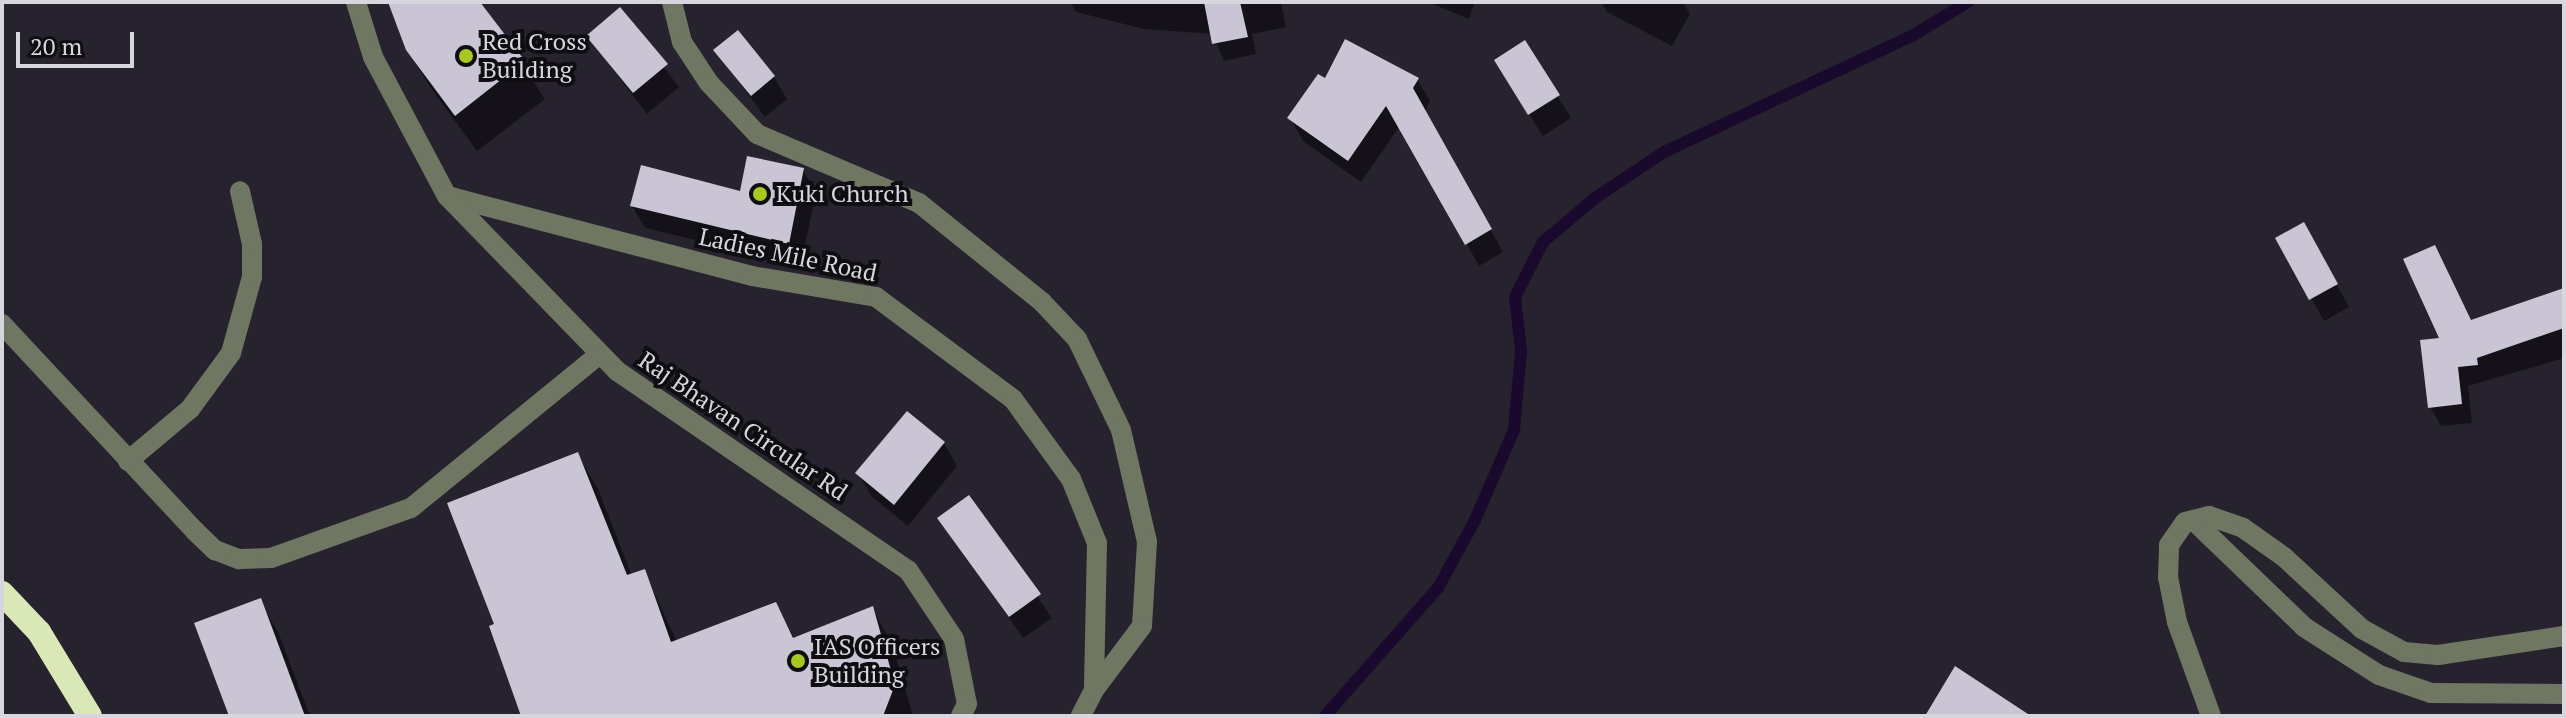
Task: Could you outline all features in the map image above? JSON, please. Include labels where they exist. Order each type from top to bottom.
[{"type":"highway","points":[[2,593],[39,632],[90,716]]},
{"type":"street","points":[[356,2],[373,57],[447,196]]},
{"type":"street","points":[[672,2],[682,42],[709,83],[757,134],[919,203],[1042,302],[1077,339],[1121,430],[1147,542],[1142,626],[1094,690]]},
{"type":"street","points":[[128,461],[190,409],[231,353],[252,277],[252,244],[240,191]]},
{"type":"street","name":"Raj Bhavan Circular Rd","points":[[447,196],[600,354],[908,570],[954,639],[967,704],[961,716]]},
{"type":"street","name":"Ladies Mile Road","points":[[447,196],[752,276],[876,297],[1013,399],[1071,479],[1097,543],[1094,690],[1081,716]]},
{"type":"street","points":[[2,324],[215,550],[239,559],[271,558],[411,508],[600,354]]},
{"type":"street","points":[[2211,716],[2177,622],[2168,577],[2169,545],[2185,522],[2209,516],[2243,528],[2284,557],[2362,629],[2404,652],[2438,655],[2564,636]]},
{"type":"street","points":[[2193,520],[2304,627],[2379,675],[2431,693],[2564,694]]},
{"type":"building","name":"Red Cross Building","points":[[388,2],[480,2],[525,61],[455,116],[406,50]]},
{"type":"building","points":[[1204,2],[1240,2],[1248,37],[1212,44]]},
{"type":"building","points":[[620,7],[668,64],[633,93],[586,36]]},
{"type":"building","points":[[738,30],[775,76],[751,96],[713,50]]},
{"type":"building","points":[[1345,39],[1419,78],[1413,88],[1492,229],[1465,245],[1386,106],[1348,161],[1287,118],[1318,74],[1325,78]]},
{"type":"building","points":[[1525,40],[1560,95],[1528,115],[1494,60]]},
{"type":"building","points":[[747,156],[804,168],[789,244],[630,206],[641,165],[740,191]]},
{"type":"building","points":[[2304,222],[2338,284],[2309,300],[2275,238]]},
{"type":"building","points":[[2435,245],[2471,320],[2564,288],[2564,328],[2477,358],[2478,365],[2458,367],[2462,404],[2428,408],[2420,340],[2439,338],[2403,259]]},
{"type":"building","points":[[907,411],[945,442],[894,505],[855,473]]},
{"type":"building","points":[[578,452],[627,575],[645,569],[671,642],[776,602],[793,638],[873,606],[895,685],[883,716],[521,716],[489,626],[494,624],[447,503]]},
{"type":"building","points":[[969,495],[1041,594],[1009,617],[937,518]]},
{"type":"building","points":[[261,598],[305,716],[229,716],[194,623]]},
{"type":"building","points":[[1955,666],[2031,716],[1925,716]]},
{"type":"waterway","points":[[1325,716],[1438,588],[1475,520],[1514,430],[1521,351],[1515,297],[1543,242],[1595,198],[1664,152],[1912,36],[1968,2]]},
{"type":"place","name":"Red Cross Building","points":[[466,56]]},
{"type":"place","name":"Kuki Church","points":[[760,194]]},
{"type":"place","name":"IAS Officers Building","points":[[798,661]]}]
